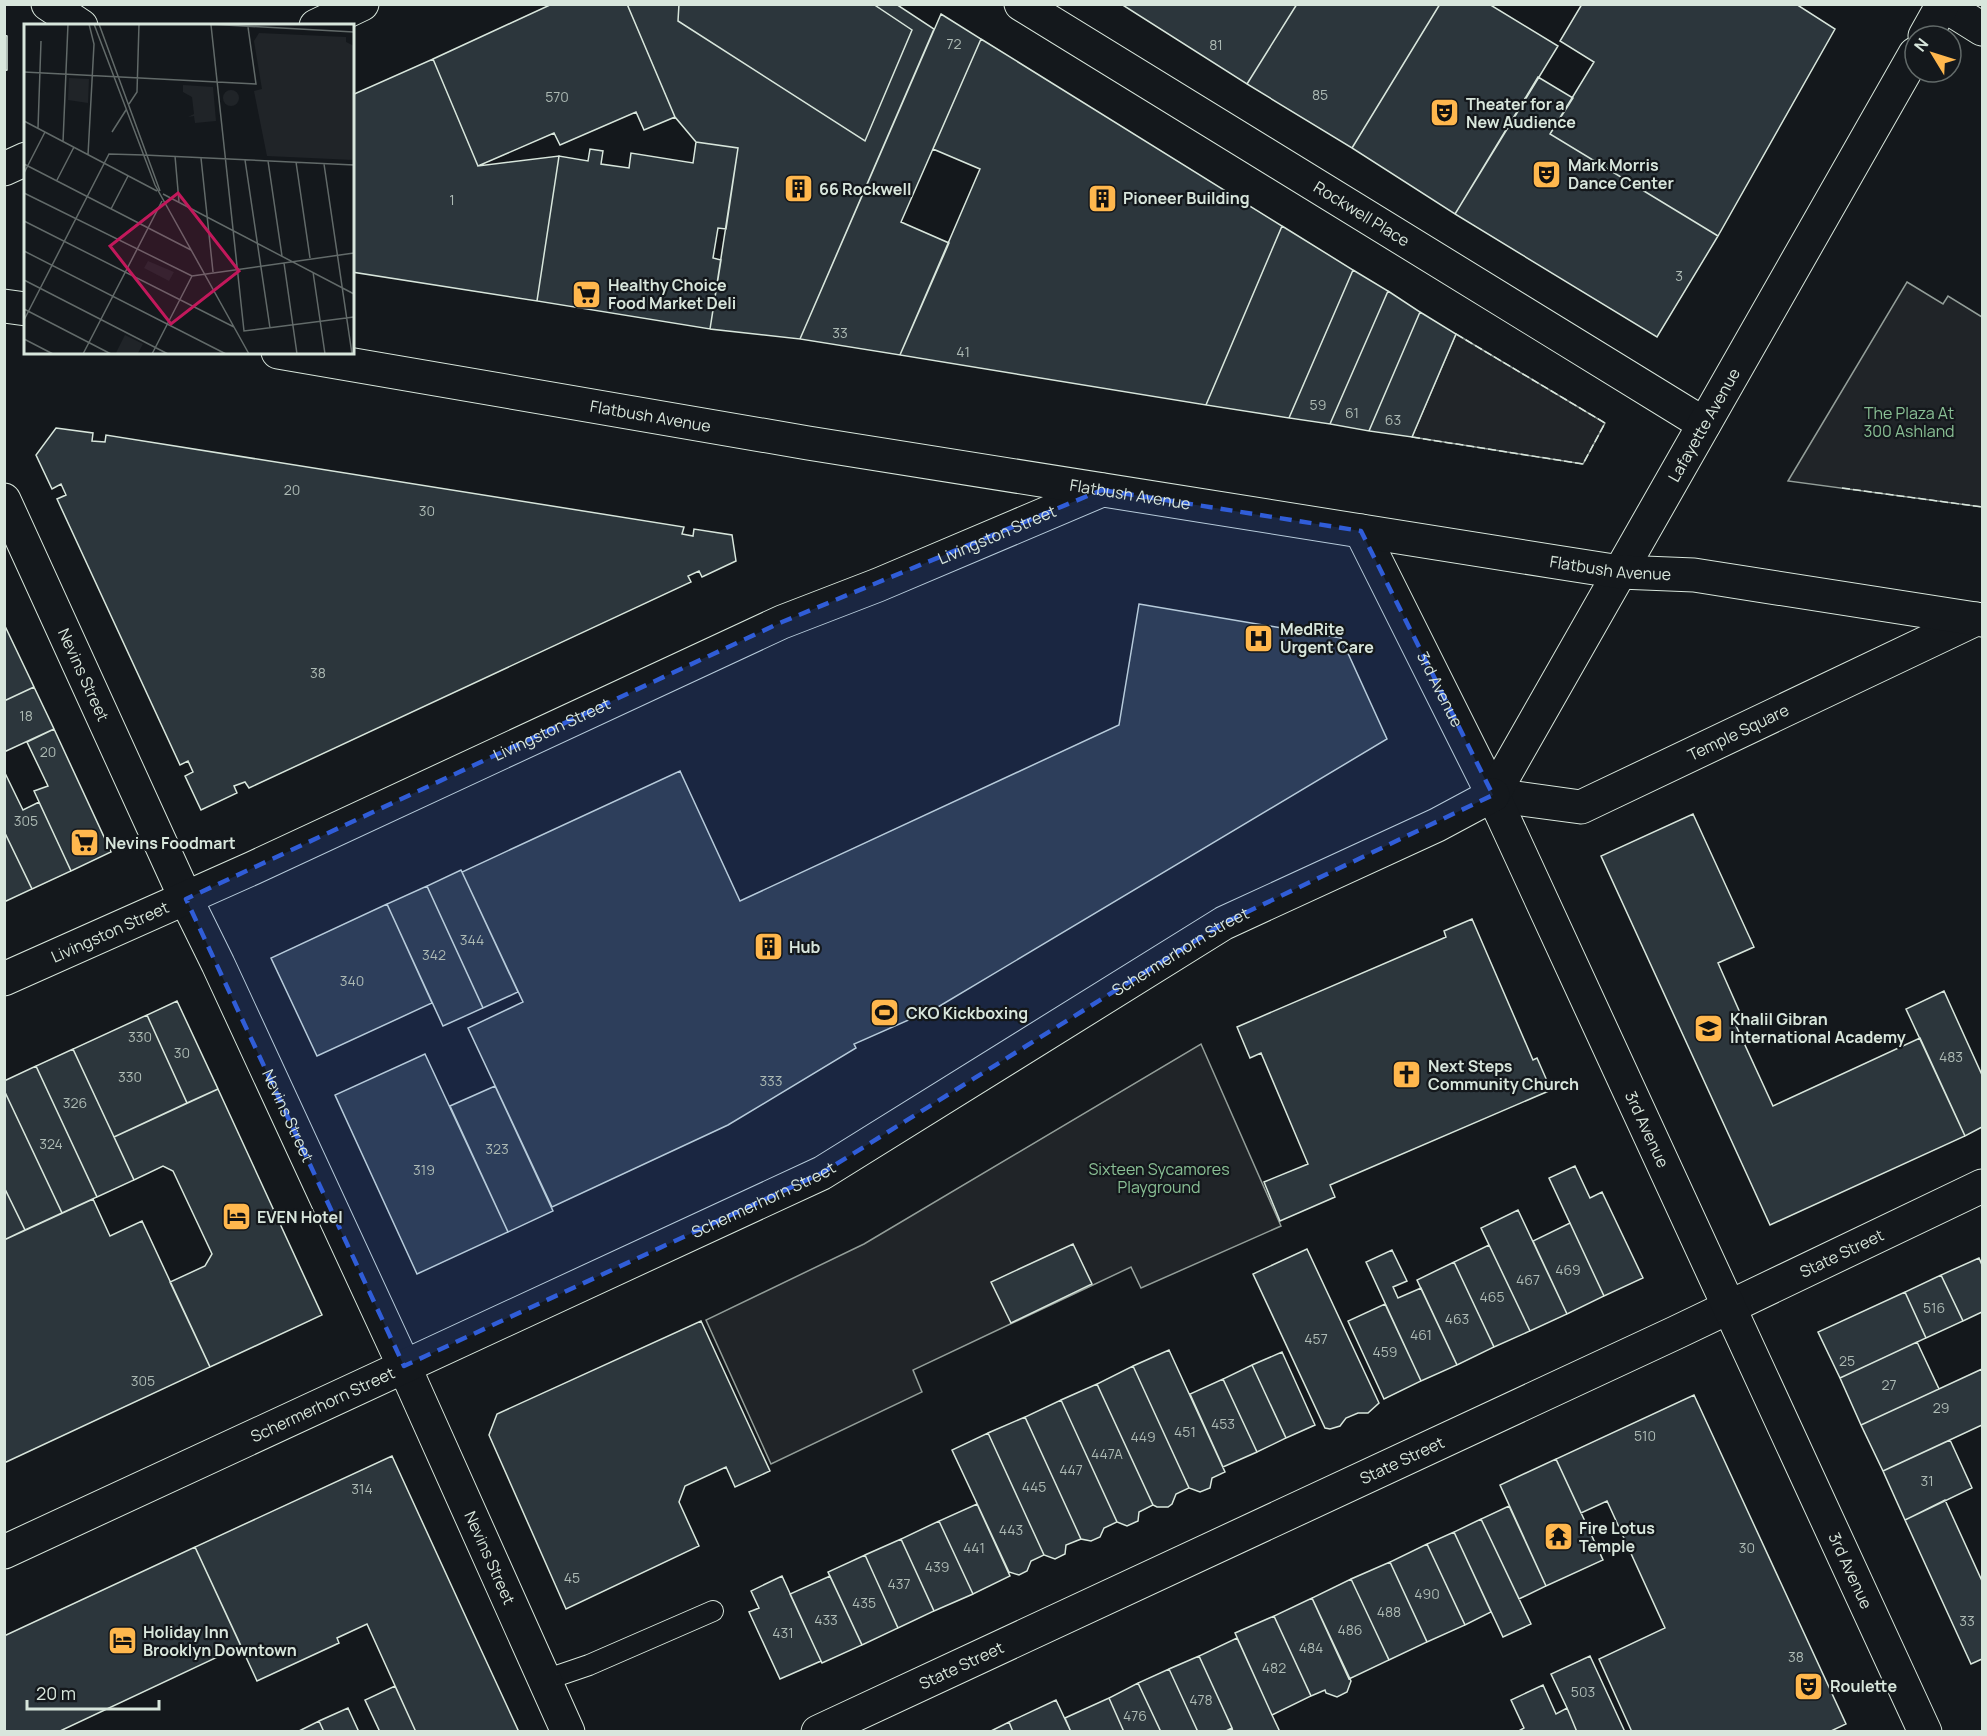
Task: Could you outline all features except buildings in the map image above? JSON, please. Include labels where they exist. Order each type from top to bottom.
[{"type":"street","points":[[48,4],[78,24]]},
{"type":"street","points":[[320,24],[362,4]]},
{"type":"street","name":"Rockwell Place","points":[[1021,4],[1704,424]]},
{"type":"street","points":[[1932,24],[1942,5],[1983,29]]},
{"type":"street","name":"Lafayette Avenue","points":[[1493,795],[1903,75]]},
{"type":"street","points":[[4,169],[24,160]]},
{"type":"street","points":[[4,306],[24,309]]},
{"type":"street","name":"Flatbush Avenue","points":[[290,354],[808,443],[1620,572],[1694,575],[1979,620]]},
{"type":"street","name":"Livingston Street","points":[[4,979],[186,899],[782,622],[878,585],[1102,490]]},
{"type":"street","name":"Nevins Street","points":[[4,501],[186,899],[404,1366],[568,1731]]},
{"type":"street","name":"3rd Avenue","points":[[1361,531],[1493,795],[1925,1731]]},
{"type":"street","name":"Temple Square","points":[[1493,795],[1581,807],[1979,620]]},
{"type":"street","name":"Schermerhorn Street","points":[[4,1552],[822,1173],[1224,923],[1437,825],[1493,795]]},
{"type":"street","name":"State Street","points":[[818,1731],[1730,1307],[1983,1186]]},
{"type":"lane","points":[[545,1680],[589,1665],[713,1611]]},
{"type":"highlighted area","points":[[1102,490],[1361,531],[1493,795],[1224,923],[822,1173],[404,1366],[186,899],[782,622]]},
{"type":"green space","name":"The Plaza At 300 Ashland","points":[[1907,282],[1943,304],[1948,296],[1982,317],[1982,507],[1788,481]]},
{"type":"green space","points":[[1456,334],[1605,423],[1583,464],[1412,437]]},
{"type":"green space","name":"Sixteen Sycamores Playground","points":[[1201,1044],[1281,1226],[1141,1288],[1131,1267],[913,1370],[922,1392],[771,1464],[706,1320],[864,1244]]},
{"type":"fence","points":[[1412,437],[1583,464],[1605,423],[1456,334]]},
{"type":"fence","points":[[1842,488],[1982,507]]},
{"type":"place","name":"Theater for a New Audience","points":[[1445,113]]},
{"type":"place","name":"Mark Morris Dance Center","points":[[1547,174]]},
{"type":"place","name":"66 Rockwell","points":[[798,189]]},
{"type":"place","name":"Pioneer Building","points":[[1102,198]]},
{"type":"place","name":"Healthy Choice Food Market Deli","points":[[587,294]]},
{"type":"place","name":"MedRite Urgent Care","points":[[1259,638]]},
{"type":"place","name":"Nevins Foodmart","points":[[84,843]]},
{"type":"place","name":"Hub","points":[[768,947]]},
{"type":"place","name":"CKO Kickboxing","points":[[885,1013]]},
{"type":"place","name":"Khalil Gibran International Academy","points":[[1709,1028]]},
{"type":"place","name":"Next Steps Community Church","points":[[1407,1075]]},
{"type":"place","name":"EVEN Hotel","points":[[236,1217]]},
{"type":"place","name":"Fire Lotus Temple","points":[[1558,1537]]},
{"type":"place","name":"Holiday Inn Brooklyn Downtown","points":[[122,1641]]},
{"type":"place","name":"Roulette","points":[[1809,1686]]}]
